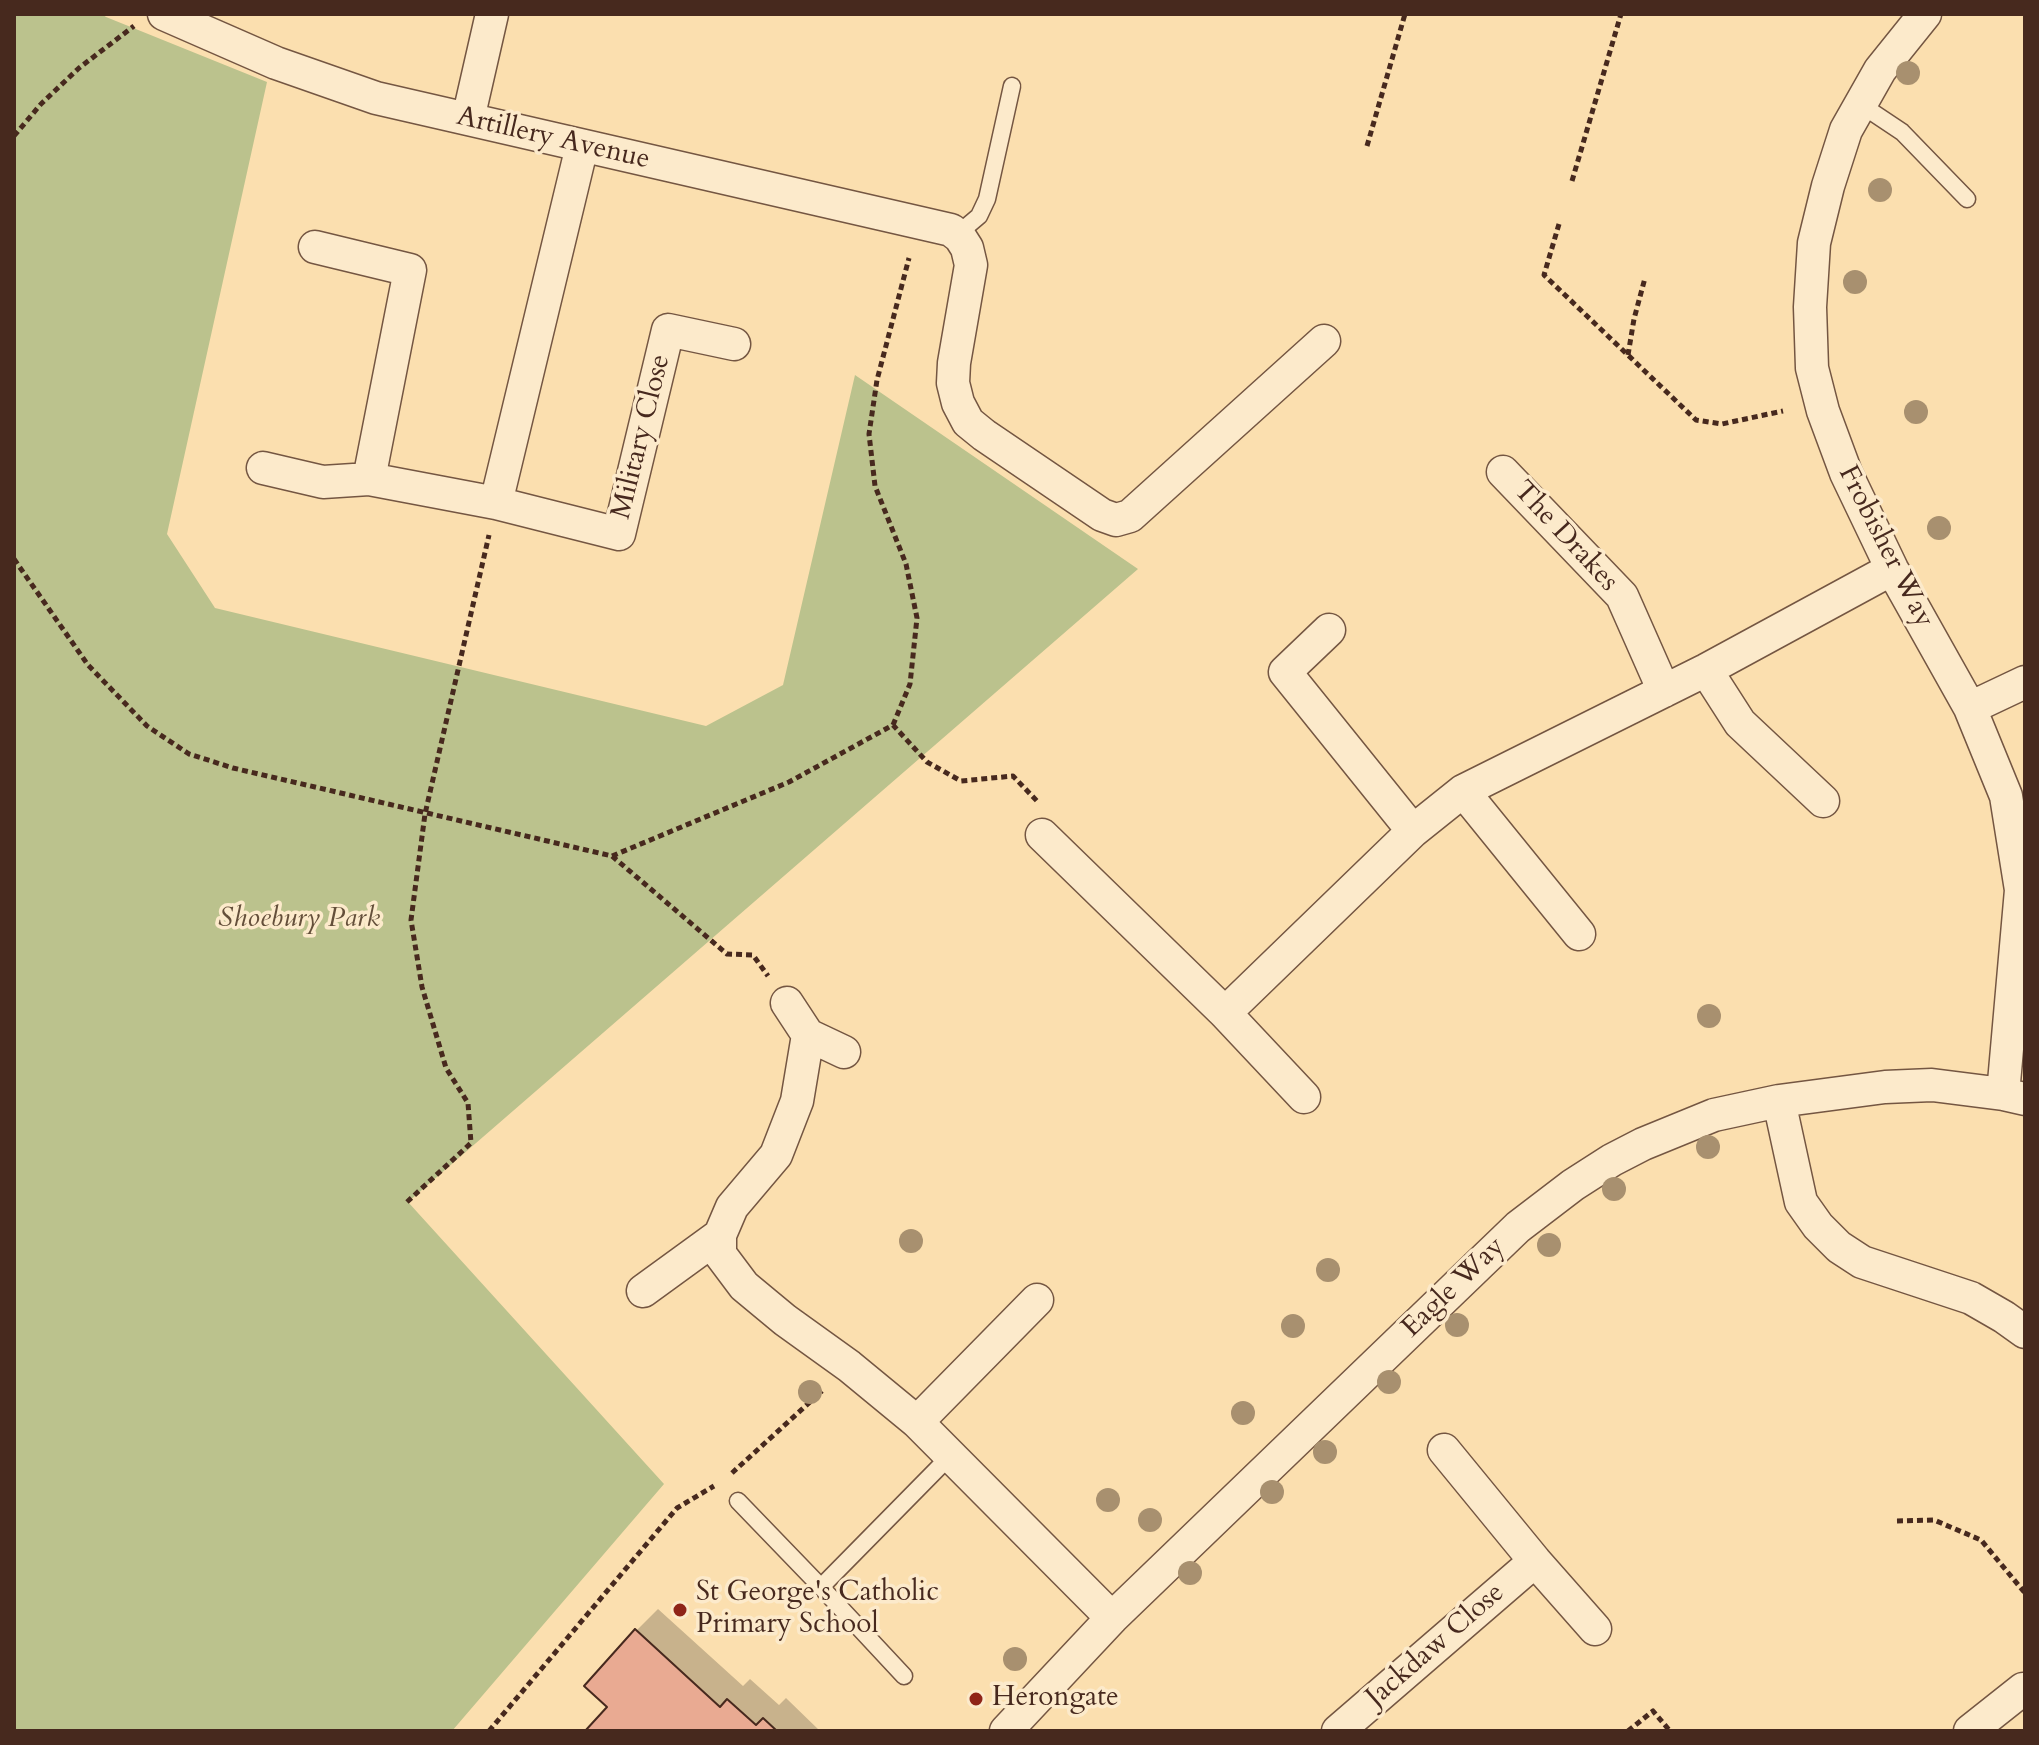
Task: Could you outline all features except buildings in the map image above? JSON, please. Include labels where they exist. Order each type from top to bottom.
[{"type":"street","points":[[468,119],[492,14]]},
{"type":"street","name":"Frobisher Way","points":[[1925,14],[1880,70],[1860,104],[1846,130],[1828,186],[1814,243],[1810,307],[1812,368],[1823,411],[1846,473],[1892,569],[1970,708],[2006,796],[2021,890],[2014,1097]]},
{"type":"street","name":"Artillery Avenue","points":[[153,17],[376,98],[951,230]]},
{"type":"street","points":[[496,503],[582,146]]},
{"type":"street","points":[[951,230],[967,248],[971,265],[953,383],[958,403],[968,422],[1102,515],[1116,520],[1130,516],[1324,341]]},
{"type":"street","points":[[315,247],[410,270],[369,479]]},
{"type":"street","name":"Military Close","points":[[263,468],[323,482],[369,479],[496,503],[619,534],[668,330],[734,344]]},
{"type":"street","name":"The Drakes","points":[[1503,472],[1622,596],[1664,691]]},
{"type":"street","points":[[1225,1013],[1413,831],[1463,791],[1706,670],[1892,569]]},
{"type":"street","points":[[1329,630],[1285,672],[1413,831]]},
{"type":"street","points":[[1706,670],[1740,723],[1823,801]]},
{"type":"street","points":[[1970,708],[2025,682]]},
{"type":"street","points":[[1463,791],[1579,934]]},
{"type":"street","points":[[1042,835],[1225,1013],[1304,1097]]},
{"type":"street","points":[[787,1003],[808,1035],[844,1052]]},
{"type":"street","points":[[808,1035],[797,1101],[776,1155],[732,1207],[720,1235],[720,1254],[744,1286],[917,1422],[1112,1618]]},
{"type":"street","name":"Eagle Way","points":[[1006,1731],[1112,1618],[1518,1227],[1612,1160],[1714,1115],[1779,1101],[1885,1087],[1932,1085],[2014,1097]]},
{"type":"street","points":[[1779,1101],[1801,1202],[1818,1226],[1839,1247],[1862,1262],[1971,1298],[2025,1332]]},
{"type":"street","points":[[643,1291],[720,1235]]},
{"type":"street","points":[[917,1422],[1037,1300]]},
{"type":"street","points":[[1444,1450],[1595,1629]]},
{"type":"street","name":"Jackdaw Close","points":[[1338,1731],[1535,1561]]},
{"type":"street","points":[[1970,1731],[2023,1689]]},
{"type":"lane","points":[[951,230],[966,227],[979,216],[987,199],[1012,86]]},
{"type":"lane","points":[[1860,104],[1902,132],[1967,199]]},
{"type":"lane","points":[[821,1587],[950,1456]]},
{"type":"lane","points":[[738,1501],[904,1676]]},
{"type":"path","points":[[1367,146],[1405,14]]},
{"type":"path","points":[[1572,181],[1621,14]]},
{"type":"path","points":[[14,136],[41,104],[79,68],[153,17]]},
{"type":"path","points":[[612,856],[789,782],[893,725],[910,684],[917,618],[906,564],[875,486],[869,434],[877,380],[918,222]]},
{"type":"path","points":[[1559,224],[1544,275],[1696,420],[1722,424],[1783,411]]},
{"type":"path","points":[[1628,355],[1645,278]]},
{"type":"path","points":[[407,1202],[471,1143],[468,1103],[446,1068],[422,987],[411,920],[425,814],[496,503]]},
{"type":"path","points":[[14,559],[88,665],[147,726],[189,754],[233,768],[612,856],[727,954],[753,955],[787,1003]]},
{"type":"path","points":[[893,725],[927,762],[961,781],[1013,776],[1058,821],[1042,835]]},
{"type":"path","points":[[489,1731],[677,1508],[726,1479],[849,1366]]},
{"type":"path","points":[[1897,1521],[1934,1520],[1981,1540],[2025,1593]]},
{"type":"path","points":[[1628,1731],[1653,1711],[1670,1731]]},
{"type":"green space","name":"Shoebury Park","points":[[14,14],[102,14],[267,82],[167,534],[215,608],[706,726],[783,685],[855,375],[1138,569],[408,1202],[664,1484],[452,1731],[14,1731]]},
{"type":"place","name":"St George's Catholic Primary School","points":[[680,1610]]},
{"type":"place","name":"Herongate","points":[[976,1699]]}]
